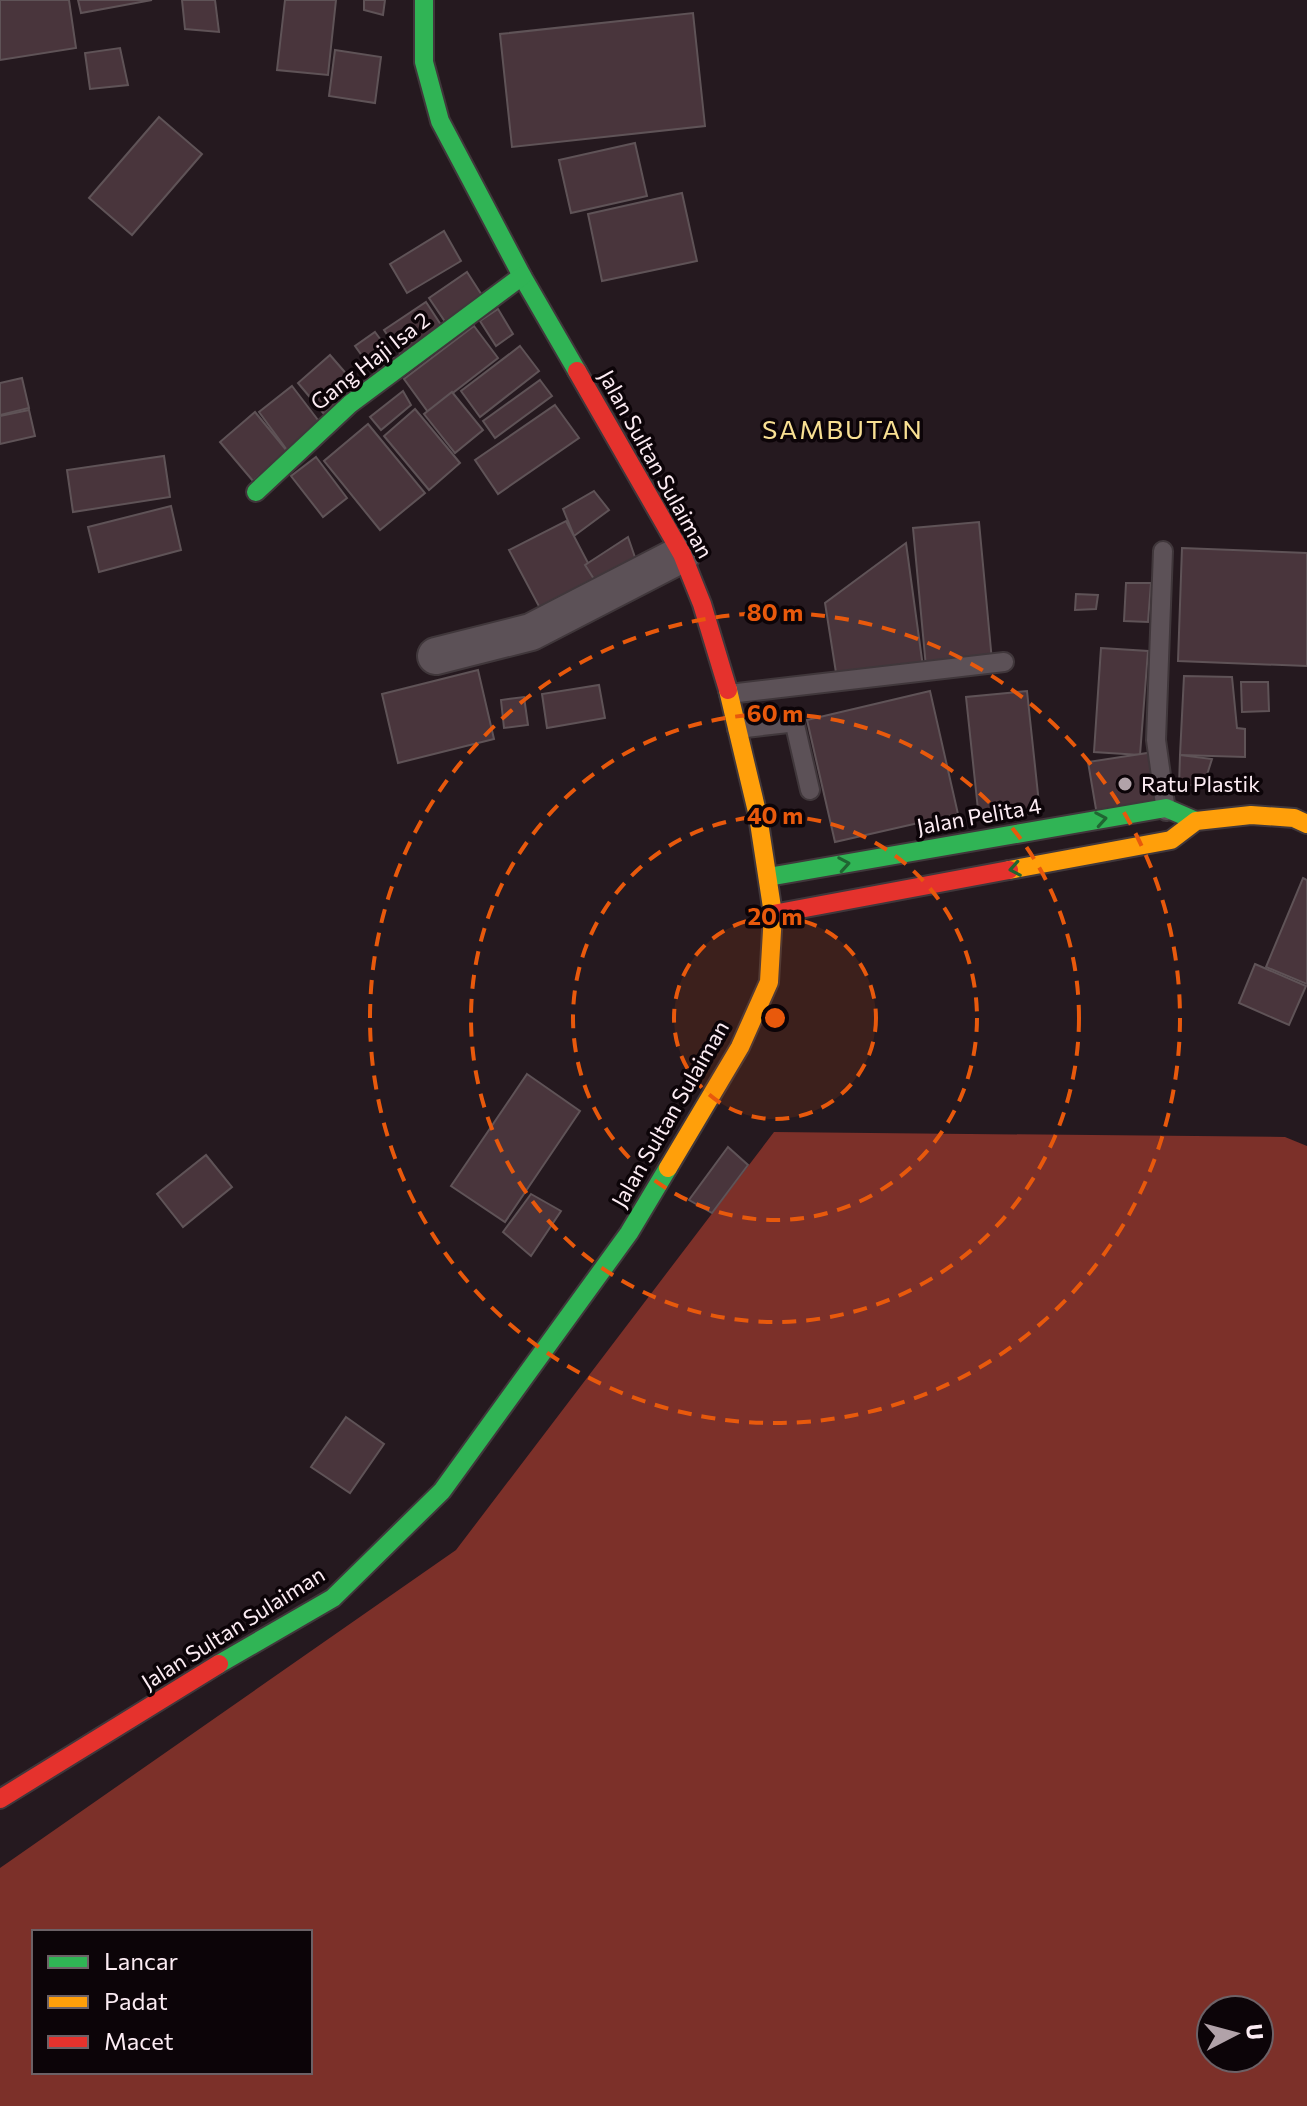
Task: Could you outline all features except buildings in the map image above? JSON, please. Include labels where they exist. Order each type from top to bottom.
[{"type":"main road","name":"Jalan Sultan Sulaiman","points":[[0,1799],[260,1639],[333,1598],[442,1491],[629,1233],[740,1047],[769,982],[773,914],[758,816],[729,694],[702,604],[682,554],[522,276],[440,121],[424,62],[424,0]]},
{"type":"main road","name":"Gang Haji Isa 2","points":[[256,492],[350,404],[522,276]]},
{"type":"main road","points":[[1166,808],[1196,821],[1251,815],[1294,818],[1307,824]]},
{"type":"main road","name":"Jalan Pelita 4","points":[[768,877],[1166,808]]},
{"type":"main road","points":[[773,914],[1171,840],[1196,821]]},
{"type":"street","points":[[436,656],[531,632],[682,554]]},
{"type":"lane","points":[[1163,551],[1156,740],[1171,840]]},
{"type":"lane","points":[[729,694],[1004,662]]},
{"type":"lane","points":[[737,729],[788,723],[795,725],[810,790]]},
{"type":"shaded area","points":[[774,1132],[1285,1137],[1307,1146],[1307,2106],[0,2106],[0,1868],[456,1550]]},
{"type":"traffic: fast","points":[[424,0],[424,62],[440,121],[522,276],[577,371]]},
{"type":"traffic: fast","points":[[256,492],[350,404],[522,276]]},
{"type":"traffic: fast","points":[[768,877],[1166,808],[1196,821]]},
{"type":"traffic: fast","points":[[219,1664],[333,1598],[442,1491],[629,1233],[668,1168]]},
{"type":"traffic: slow","points":[[668,1168],[740,1047],[769,982],[773,914],[758,816],[728,690]]},
{"type":"traffic: slow","points":[[1009,870],[1171,840],[1196,821],[1251,815],[1294,818],[1307,824]]},
{"type":"traffic: jam","points":[[577,371],[682,554],[702,604],[728,690]]},
{"type":"traffic: jam","points":[[773,914],[1009,870]]},
{"type":"traffic: jam","points":[[0,1799],[219,1664]]},
{"type":"place","name":"Ratu Plastik","points":[[1125,784]]},
{"type":"district","name":"SAMBUTAN","points":[[843,430]]}]
